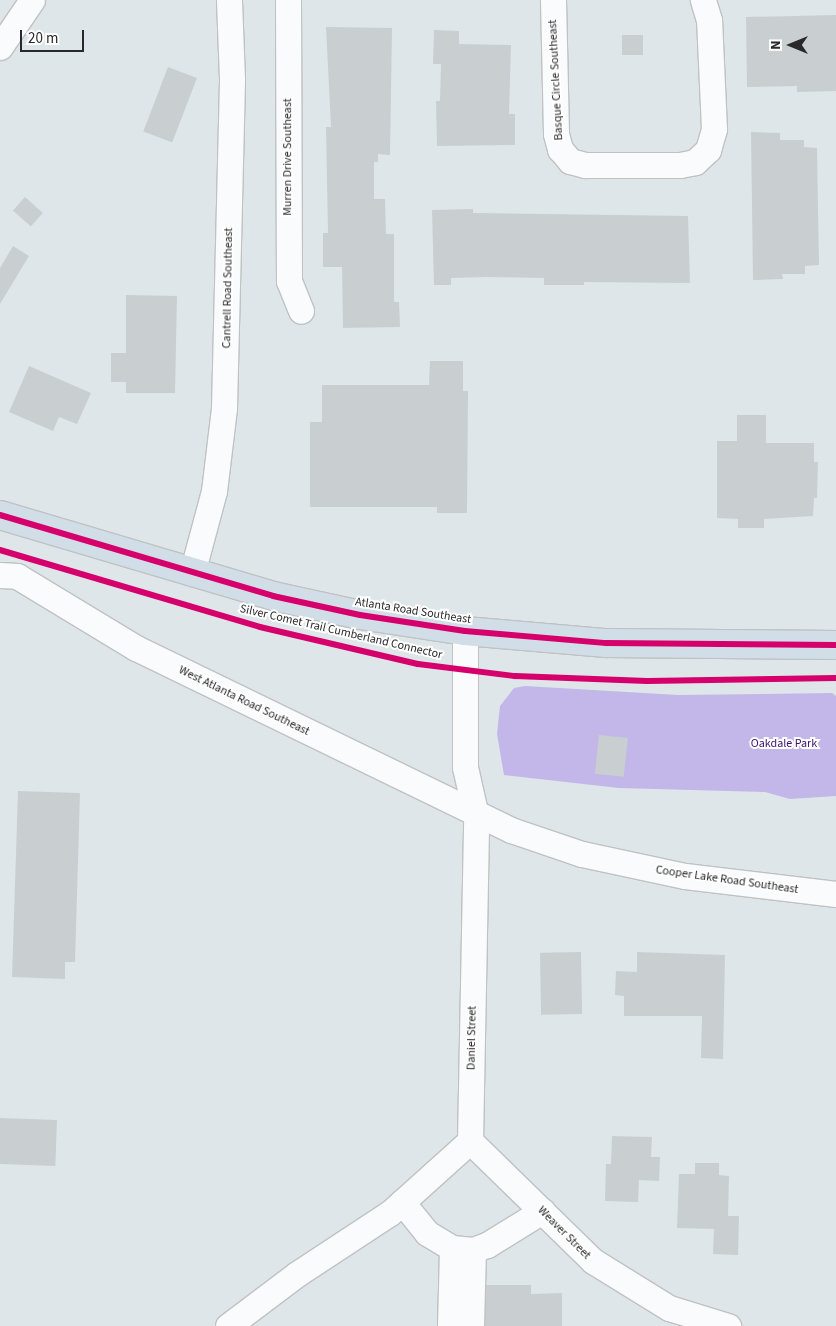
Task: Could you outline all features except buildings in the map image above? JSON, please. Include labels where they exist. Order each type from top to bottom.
[{"type":"main road","name":"Atlanta Road Southeast","points":[[0,515],[192,573],[316,606],[465,631],[606,643],[836,645]]},
{"type":"street","points":[[0,46],[32,0]]},
{"type":"street","name":"Cantrell Road Southeast","points":[[192,573],[214,491],[224,408],[232,109],[229,0]]},
{"type":"street","name":"Murren Drive Southeast","points":[[288,0],[289,281],[301,311]]},
{"type":"street","name":"Basque Circle Southeast","points":[[553,0],[556,134],[560,149],[570,161],[585,165],[642,165],[695,162],[708,150],[714,129],[714,109],[709,20],[704,0]]},
{"type":"street","name":"West Atlanta Road Southeast","points":[[9,576],[136,648],[476,816]]},
{"type":"street","name":"Daniel Street","points":[[465,631],[465,767],[476,816],[470,1141]]},
{"type":"street","name":"Cooper Lake Road Southeast","points":[[476,816],[582,854],[685,876],[836,894]]},
{"type":"street","points":[[228,1326],[297,1274],[402,1202],[470,1141]]},
{"type":"street","name":"Weaver Street","points":[[470,1141],[593,1261],[669,1308],[728,1326]]},
{"type":"street","points":[[402,1202],[428,1233],[462,1249],[502,1238],[542,1211]]},
{"type":"street","points":[[450,1326],[462,1249]]},
{"type":"street","points":[[462,1249],[471,1326]]},
{"type":"green space","name":"Oakdale Park","points":[[525,686],[678,695],[832,693],[836,696],[836,796],[790,799],[765,792],[619,788],[504,775],[497,734],[500,706],[514,688]]},
{"type":"cycle path","points":[[0,515],[273,596],[360,615],[465,631],[606,643],[836,645]]},
{"type":"cycle path","name":"Silver Comet Trail Cumberland Connector","points":[[0,550],[260,627],[418,664],[515,676],[647,681],[836,678]]}]
